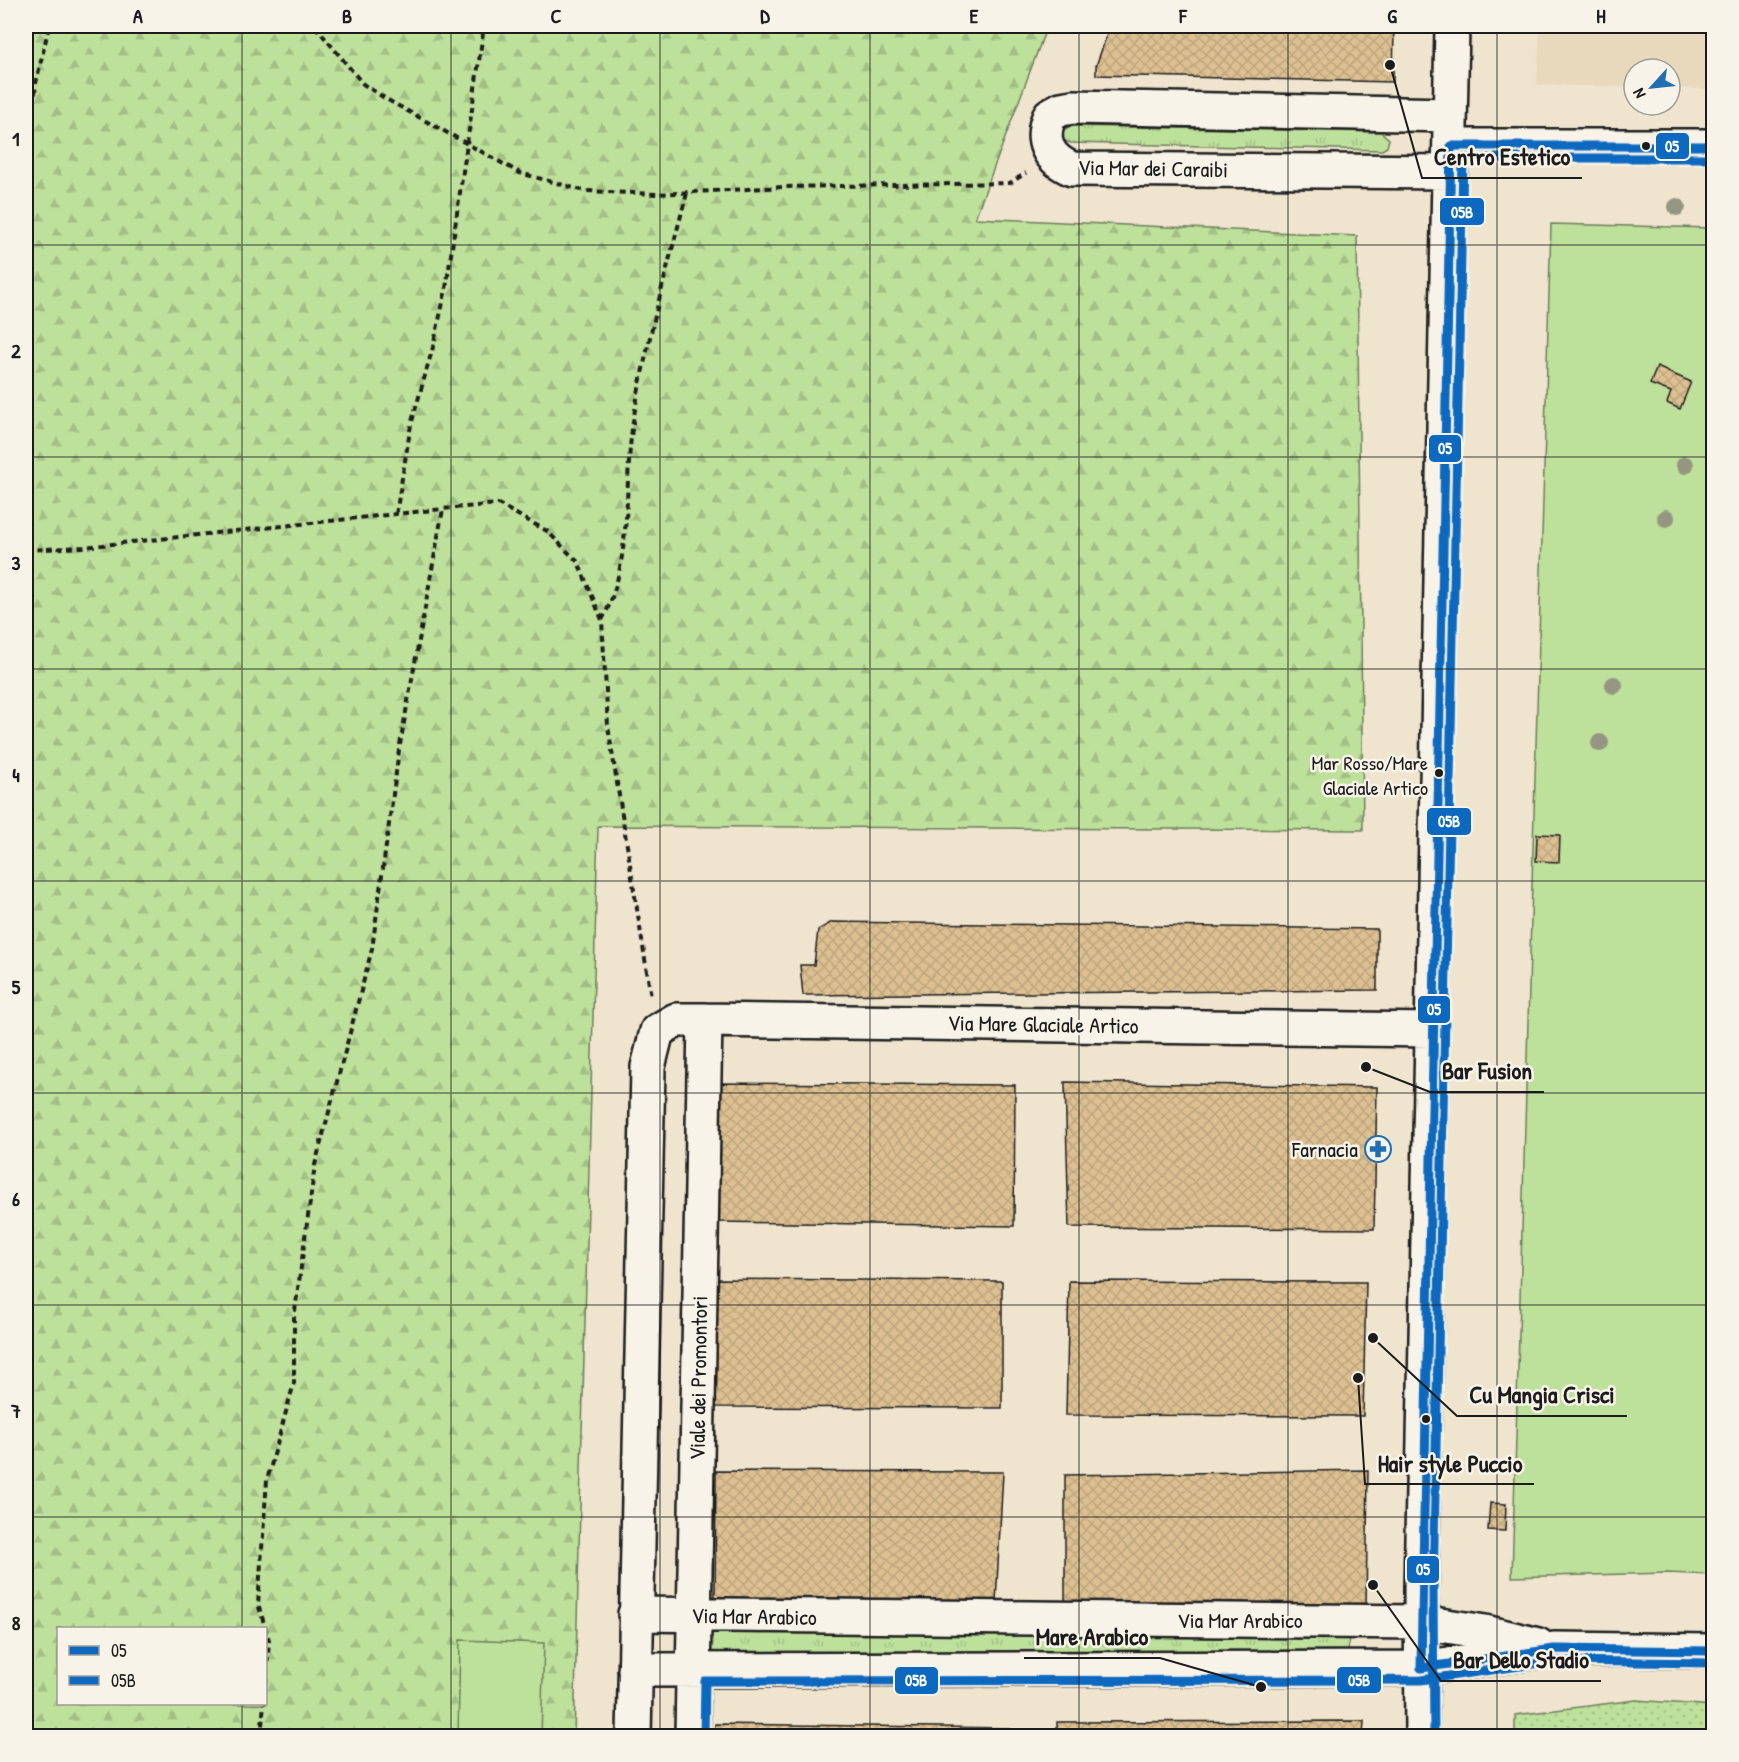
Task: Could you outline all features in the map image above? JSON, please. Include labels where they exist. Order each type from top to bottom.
[{"type":"street","points":[[1422,1737],[1421,1622],[1452,26]]},
{"type":"street","name":"Via Mar dei Caraibi","points":[[1450,144],[1073,107],[1050,115],[1044,136],[1053,158],[1072,169],[1450,144],[1713,146]]},
{"type":"street","name":"Via Mare Glaciale Artico","points":[[657,1032],[676,1020],[1432,1030]]},
{"type":"street","name":"Viale dei Promontori","points":[[692,1737],[705,1020]]},
{"type":"street","points":[[634,1737],[648,1067],[657,1032]]},
{"type":"street","name":"Via Mar Arabico","points":[[635,1614],[1421,1622],[1485,1632],[1554,1649]]},
{"type":"street","name":"Via Mar Arabico","points":[[634,1670],[1421,1668],[1554,1649],[1713,1651]]},
{"type":"path","points":[[26,178],[36,83],[49,26]]},
{"type":"path","points":[[315,26],[363,84],[468,144],[488,158],[520,173],[585,191],[687,193],[783,188],[1010,183],[1053,158]]},
{"type":"path","points":[[396,514],[411,425],[446,290],[483,26]]},
{"type":"path","points":[[602,620],[614,599],[634,411],[687,193]]},
{"type":"path","points":[[26,550],[84,547],[498,504],[547,531],[578,562],[602,620],[608,726],[657,1032]]},
{"type":"path","points":[[265,1627],[258,1604],[267,1480],[294,1383],[294,1318],[315,1166],[372,949],[399,750],[443,509]]},
{"type":"path","points":[[267,1633],[269,1640],[267,1669]]},
{"type":"path","points":[[261,1737],[264,1705]]},
{"type":"shaded area","points":[[1540,26],[1713,26],[1713,89],[1682,88],[1682,57],[1622,57],[1622,87],[1537,85]]},
{"type":"green space","points":[[26,26],[1047,26],[975,218],[1357,236],[1363,830],[598,826],[574,1736],[26,1736]]},
{"type":"green space","points":[[1071,126],[1381,132],[1389,139],[1387,147],[1382,150],[1071,143],[1062,138],[1063,130]]},
{"type":"green space","points":[[1551,224],[1713,228],[1713,1575],[1668,1573],[1512,1577]]},
{"type":"green space","points":[[711,1627],[1349,1629],[1348,1660],[711,1655]]},
{"type":"green space","points":[[460,1640],[544,1643],[541,1736],[458,1736]]},
{"type":"green space","points":[[1636,1700],[1713,1706],[1713,1736],[1515,1736],[1515,1715]]},
{"type":"building","points":[[1110,26],[1394,26],[1393,82],[1096,75],[1096,66]]},
{"type":"building","points":[[1657,367],[1691,382],[1680,409],[1667,403],[1671,392],[1650,384]]},
{"type":"building","points":[[1537,834],[1560,835],[1559,862],[1536,861]]},
{"type":"building","points":[[832,922],[1377,929],[1377,990],[803,995],[800,965],[814,965],[818,930]]},
{"type":"building","points":[[1065,1082],[1377,1087],[1374,1229],[1069,1227]]},
{"type":"building","points":[[714,1083],[1015,1085],[1014,1226],[715,1222]]},
{"type":"building","points":[[715,1279],[1002,1281],[1002,1408],[715,1407]]},
{"type":"building","points":[[1069,1281],[1366,1282],[1363,1416],[1066,1415]]},
{"type":"building","points":[[1368,1470],[1366,1607],[1065,1608],[1065,1475]]},
{"type":"building","points":[[716,1471],[1003,1472],[996,1602],[715,1597]]},
{"type":"building","points":[[1490,1503],[1506,1504],[1505,1531],[1488,1530]]},
{"type":"building","points":[[1364,1721],[1363,1736],[1057,1736],[1057,1722]]},
{"type":"building","points":[[715,1724],[1009,1728],[1009,1736],[715,1736]]},
{"type":"transit line","name":"05","points":[[1451,146],[1421,1668],[1554,1649],[1714,1651]]},
{"type":"transit line","name":"05","points":[[1451,146],[1714,146]]},
{"type":"transit line","name":"05B","points":[[1434,1736],[1433,1590],[1463,158],[1714,158]]},
{"type":"transit line","name":"05B","points":[[704,1736],[705,1681],[1421,1680],[1555,1661],[1714,1663]]},
{"type":"place","name":"Centro Estetico","points":[[1390,65]]},
{"type":"place","name":"Mar Rosso/Mare Glaciale Artico","points":[[1439,773]]},
{"type":"place","name":"Bar Fusion","points":[[1366,1067]]},
{"type":"place","name":"Farnacia","points":[[1378,1149]]},
{"type":"place","name":"Cu Mangia Crisci","points":[[1373,1338]]},
{"type":"place","name":"Hair style Puccio","points":[[1358,1378]]},
{"type":"place","name":"Bar Dello Stadio","points":[[1373,1585]]},
{"type":"place","name":"Mare Arabico","points":[[1261,1687]]}]
